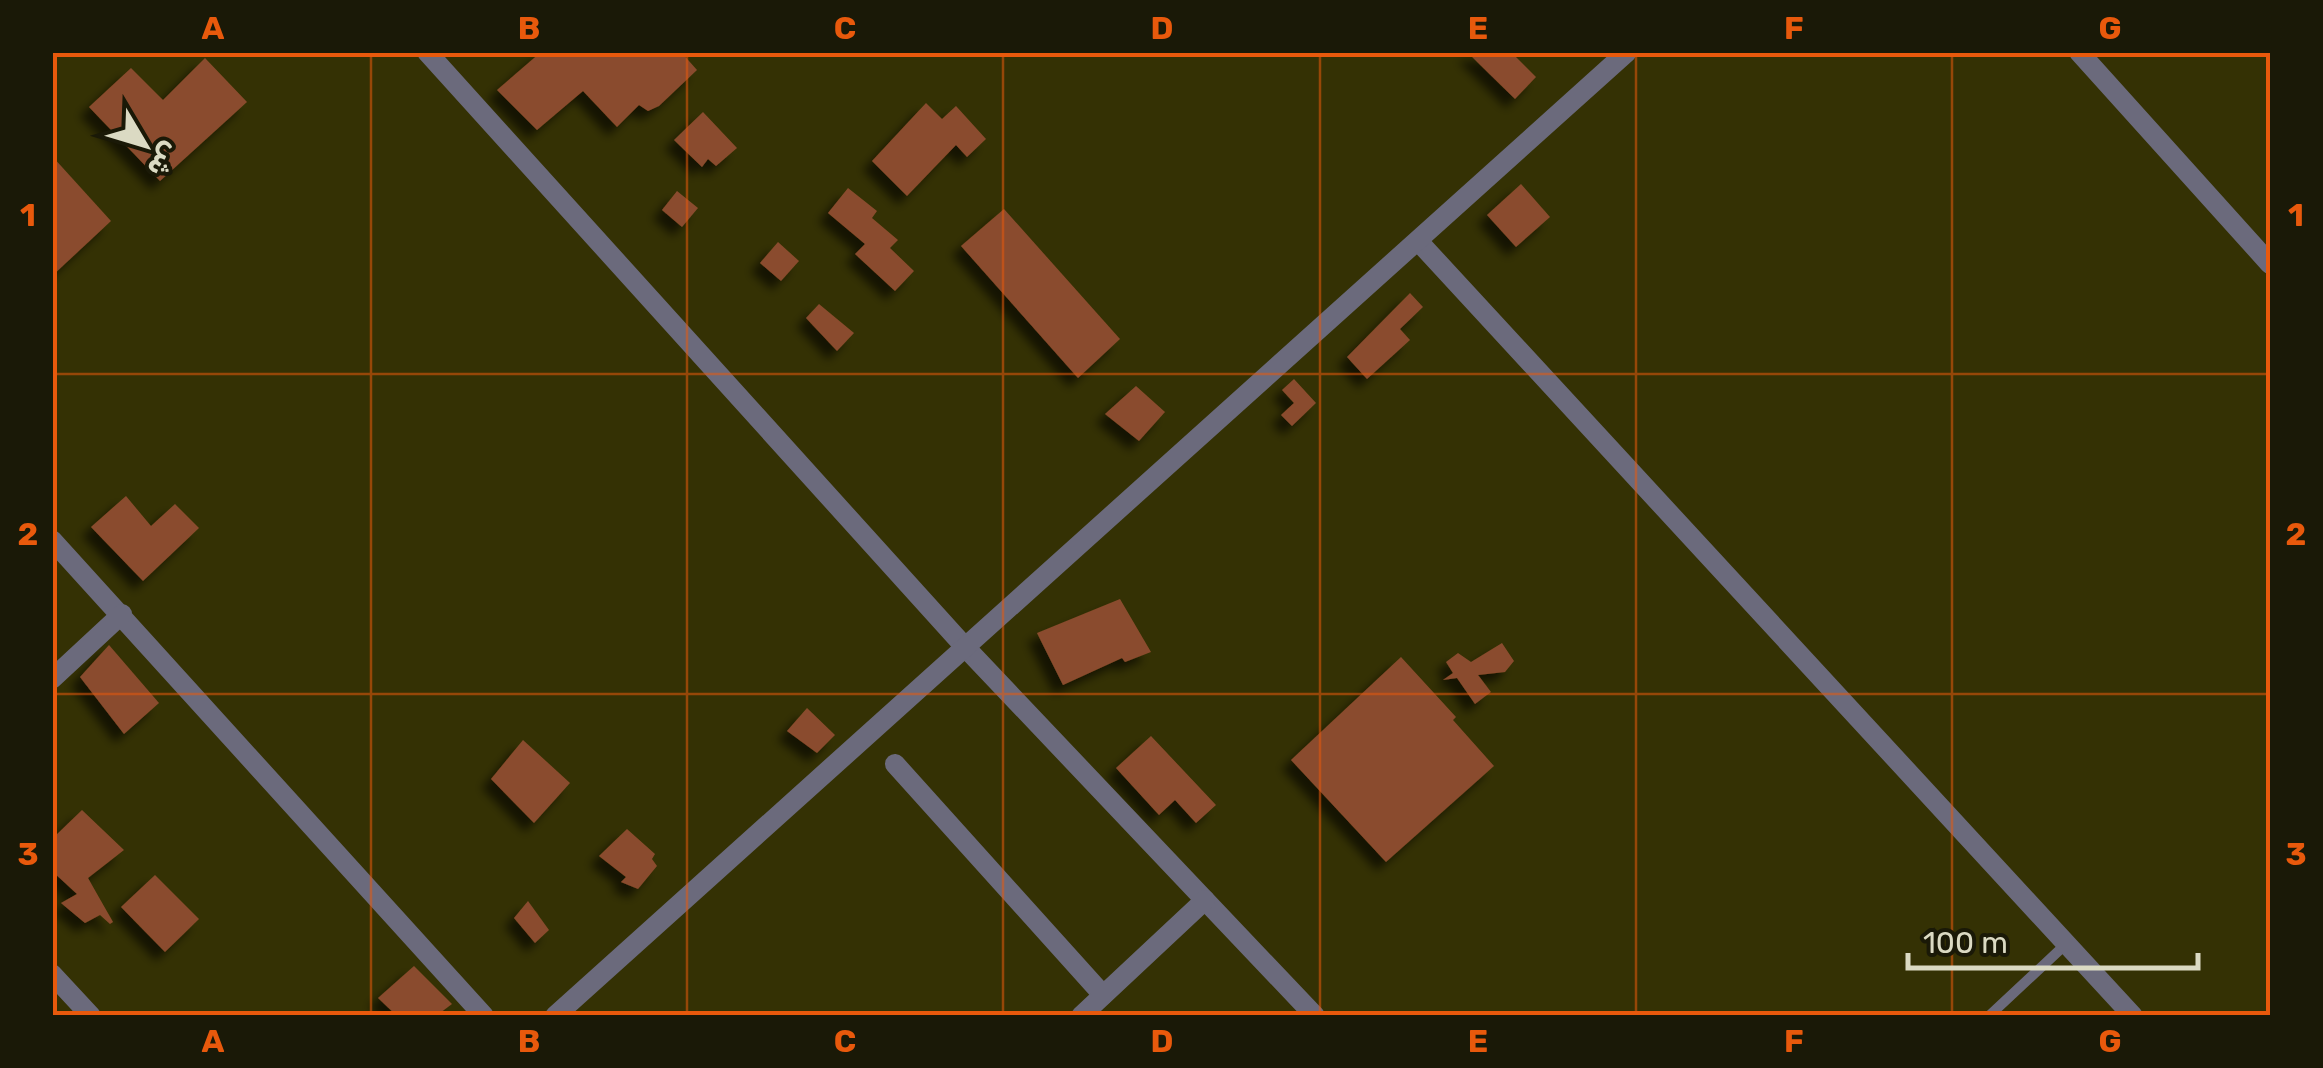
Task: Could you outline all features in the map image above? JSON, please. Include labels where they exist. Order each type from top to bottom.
[{"type":"street","points":[[427,52],[965,647],[1315,1016]]},
{"type":"street","points":[[555,1016],[1627,52]]},
{"type":"street","points":[[2080,52],[2270,264]]},
{"type":"street","points":[[1419,242],[2134,1016]]},
{"type":"street","points":[[52,540],[484,1016]]},
{"type":"street","points":[[52,678],[122,614]]},
{"type":"street","points":[[895,764],[1104,995]]},
{"type":"street","points":[[1081,1016],[1205,900]]},
{"type":"street","points":[[52,974],[91,1016]]},
{"type":"lane","points":[[1989,1016],[2066,943]]},
{"type":"building","points":[[541,52],[681,52],[697,70],[659,106],[648,111],[639,105],[617,127],[583,91],[537,130],[497,90]]},
{"type":"building","points":[[1467,52],[1511,52],[1536,77],[1515,99]]},
{"type":"building","points":[[205,58],[247,102],[160,181],[89,107],[131,68],[163,100]]},
{"type":"building","points":[[926,103],[942,119],[956,106],[986,139],[967,157],[956,145],[907,196],[872,161]]},
{"type":"building","points":[[703,112],[737,148],[716,166],[708,159],[702,167],[674,140]]},
{"type":"building","points":[[52,156],[111,221],[52,276]]},
{"type":"building","points":[[1521,184],[1550,217],[1516,247],[1487,215]]},
{"type":"building","points":[[848,188],[877,211],[872,218],[898,240],[890,248],[914,271],[895,291],[855,254],[865,244],[828,213]]},
{"type":"building","points":[[677,191],[698,208],[682,227],[662,210]]},
{"type":"building","points":[[1004,209],[1120,339],[1078,378],[961,246]]},
{"type":"building","points":[[778,242],[799,261],[781,281],[760,263]]},
{"type":"building","points":[[1410,293],[1423,307],[1400,329],[1410,340],[1367,379],[1347,357]]},
{"type":"building","points":[[819,304],[854,333],[837,351],[806,318]]},
{"type":"building","points":[[1294,379],[1316,403],[1292,426],[1281,415],[1294,403],[1282,390]]},
{"type":"building","points":[[1136,386],[1165,412],[1139,441],[1105,414]]},
{"type":"building","points":[[126,496],[151,526],[175,504],[199,528],[143,581],[91,527]]},
{"type":"building","points":[[1120,599],[1151,652],[1125,662],[1122,658],[1063,685],[1037,633]]},
{"type":"building","points":[[1502,643],[1514,661],[1505,672],[1478,675],[1491,692],[1475,704],[1457,678],[1443,680],[1453,673],[1446,662],[1458,653],[1471,662]]},
{"type":"building","points":[[109,645],[159,703],[124,734],[80,677]]},
{"type":"building","points":[[1401,657],[1494,766],[1386,862],[1291,760]]},
{"type":"building","points":[[807,708],[835,735],[817,753],[787,731]]},
{"type":"building","points":[[1151,736],[1216,805],[1196,823],[1175,800],[1159,815],[1116,768]]},
{"type":"building","points":[[523,740],[570,783],[534,823],[491,779]]},
{"type":"building","points":[[82,810],[124,850],[88,878],[113,922],[110,924],[100,915],[85,923],[61,903],[77,894],[52,871],[52,839]]},
{"type":"building","points":[[627,829],[655,854],[652,859],[657,866],[638,889],[621,882],[626,877],[599,856]]},
{"type":"building","points":[[155,875],[199,919],[165,952],[121,907]]},
{"type":"building","points":[[528,901],[549,930],[535,943],[514,918]]},
{"type":"building","points":[[414,966],[452,1004],[436,1016],[397,1016],[378,998]]}]
